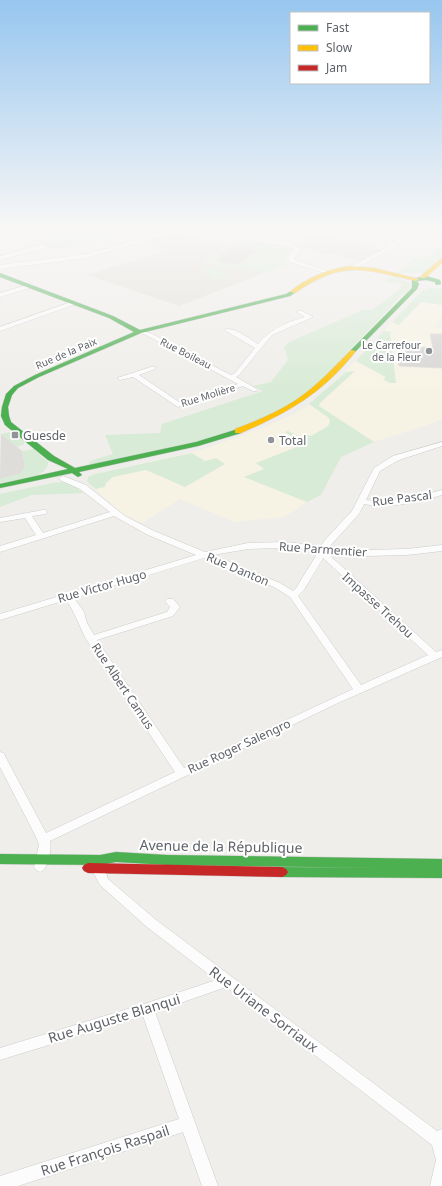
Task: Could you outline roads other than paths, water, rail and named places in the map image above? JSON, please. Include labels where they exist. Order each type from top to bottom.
[{"type":"main road","points":[[21,282],[116,319],[139,332]]},
{"type":"main road","name":"Rue de la Paix","points":[[3,401],[11,391],[19,385],[139,332],[288,295],[306,282]]},
{"type":"main road","points":[[3,401],[8,422],[51,458],[76,473],[198,444],[239,431],[273,416],[299,401],[324,381],[413,290],[417,282]]},
{"type":"main road","points":[[0,486],[198,449],[239,436],[279,419],[307,402],[331,382],[417,292],[436,285]]},
{"type":"main road","points":[[51,458],[59,476]]},
{"type":"main road","points":[[0,491],[59,476]]},
{"type":"main road","name":"Avenue de la République","points":[[100,864],[116,858],[442,864]]},
{"type":"main road","name":"Avenue de la République","points":[[0,859],[41,864]]},
{"type":"main road","name":"Avenue de la République","points":[[0,867],[41,864],[100,864],[323,873],[442,873]]},
{"type":"street","points":[[0,295],[31,286]]},
{"type":"street","points":[[0,329],[74,303]]},
{"type":"street","points":[[231,377],[242,368],[270,334],[310,317],[300,312]]},
{"type":"street","points":[[228,330],[259,347]]},
{"type":"street","name":"Rue Boileau","points":[[139,332],[148,334],[231,377]]},
{"type":"street","points":[[120,378],[153,368]]},
{"type":"street","points":[[220,371],[242,368]]},
{"type":"street","name":"Rue Molière","points":[[134,375],[178,405],[244,384]]},
{"type":"street","name":"Rue Molière","points":[[231,377],[255,390]]},
{"type":"street","points":[[293,595],[300,590],[328,542],[356,512],[377,470],[390,461],[442,444]]},
{"type":"street","name":"Rue Danton","points":[[76,473],[84,487]]},
{"type":"street","name":"Rue Danton","points":[[59,476],[84,487],[115,513],[151,533],[277,585],[293,595],[359,690]]},
{"type":"street","name":"Rue Pascal","points":[[361,501],[373,503],[403,500],[442,492]]},
{"type":"street","points":[[0,520],[43,512]]},
{"type":"street","points":[[0,549],[115,513]]},
{"type":"street","points":[[27,515],[41,536]]},
{"type":"street","name":"Rue Parmentier","points":[[204,555],[259,545],[286,545],[322,551],[365,552],[407,552],[442,548]]},
{"type":"street","name":"Impasse Trehou","points":[[322,551],[437,655]]},
{"type":"street","name":"Rue Victor Hugo","points":[[0,617],[204,555]]},
{"type":"street","name":"Rue Albert Camus","points":[[68,596],[79,612],[82,623],[91,639],[182,773]]},
{"type":"street","points":[[91,639],[170,614],[175,607],[170,601]]},
{"type":"street","name":"Rue Roger Salengro","points":[[43,839],[359,690],[437,655]]},
{"type":"street","points":[[0,756],[43,839],[45,845],[41,864]]},
{"type":"street","name":"Rue Uriane Sorriaux","points":[[100,864],[100,874],[104,882],[151,923],[440,1139]]},
{"type":"street","name":"Rue Auguste Blanqui","points":[[0,1054],[147,1009],[219,985],[226,980]]},
{"type":"street","points":[[147,1009],[210,1186]]},
{"type":"street","name":"Rue François Raspail","points":[[0,1184],[188,1123]]},
{"type":"street","points":[[440,1139],[442,1156]]},
{"type":"street","points":[[438,1186],[442,1163]]},
{"type":"place","name":"Le Carrefour de la Fleur","points":[[429,351]]},
{"type":"place","name":"Guesde","points":[[15,435]]},
{"type":"place","name":"Total","points":[[271,440]]}]
